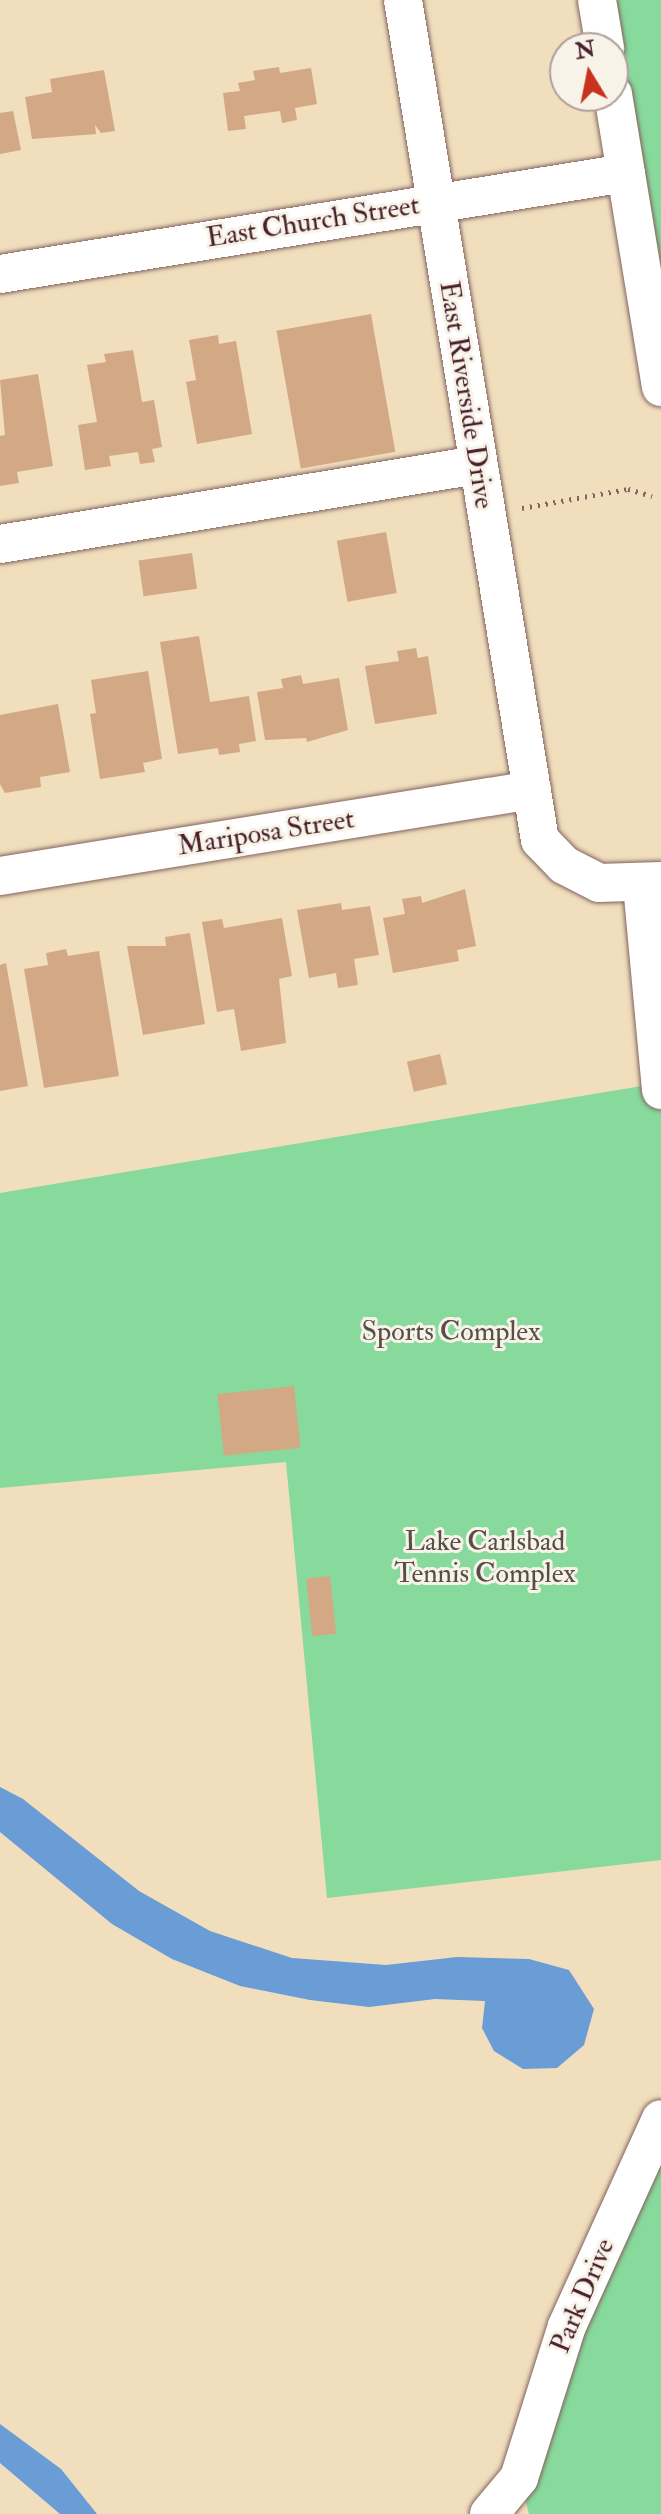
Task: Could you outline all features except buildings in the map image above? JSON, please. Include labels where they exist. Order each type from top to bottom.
[{"type":"street","name":"East Riverside Drive","points":[[403,0],[532,790]]},
{"type":"street","points":[[597,0],[602,32]]},
{"type":"street","points":[[616,112],[661,387]]},
{"type":"street","name":"East Church Street","points":[[0,274],[626,173]]},
{"type":"street","points":[[0,544],[477,465]]},
{"type":"street","points":[[532,790],[540,840],[564,865],[599,883],[651,883],[661,1090]]},
{"type":"street","name":"Mariposa Street","points":[[0,876],[532,790]]},
{"type":"street","name":"Park Drive","points":[[489,2514],[519,2478],[567,2326],[661,2119]]},
{"type":"street","points":[[519,2478],[529,2514]]},
{"type":"path","points":[[514,507],[628,489],[652,496]]},
{"type":"green space","points":[[597,0],[661,0],[661,387],[616,112],[629,112],[629,32],[608,32]]},
{"type":"green space","name":"Sports Complex","points":[[661,881],[661,1860],[327,1898],[286,1462],[0,1488],[0,1193],[660,1083]]},
{"type":"green space","points":[[661,2119],[661,2514],[529,2514],[519,2478]]},
{"type":"water","points":[[0,1787],[23,1799],[139,1891],[210,1931],[292,1958],[386,1965],[457,1957],[529,1959],[569,1970],[594,2009],[584,2045],[557,2068],[523,2069],[494,2051],[482,2028],[485,2001],[435,1999],[369,2007],[310,2000],[240,1986],[172,1959],[112,1924],[0,1832]]},
{"type":"water","points":[[0,2424],[61,2469],[97,2514],[60,2514],[0,2463]]},
{"type":"park label","name":"Lake Carlsbad Tennis Complex","points":[[485,1558]]}]
